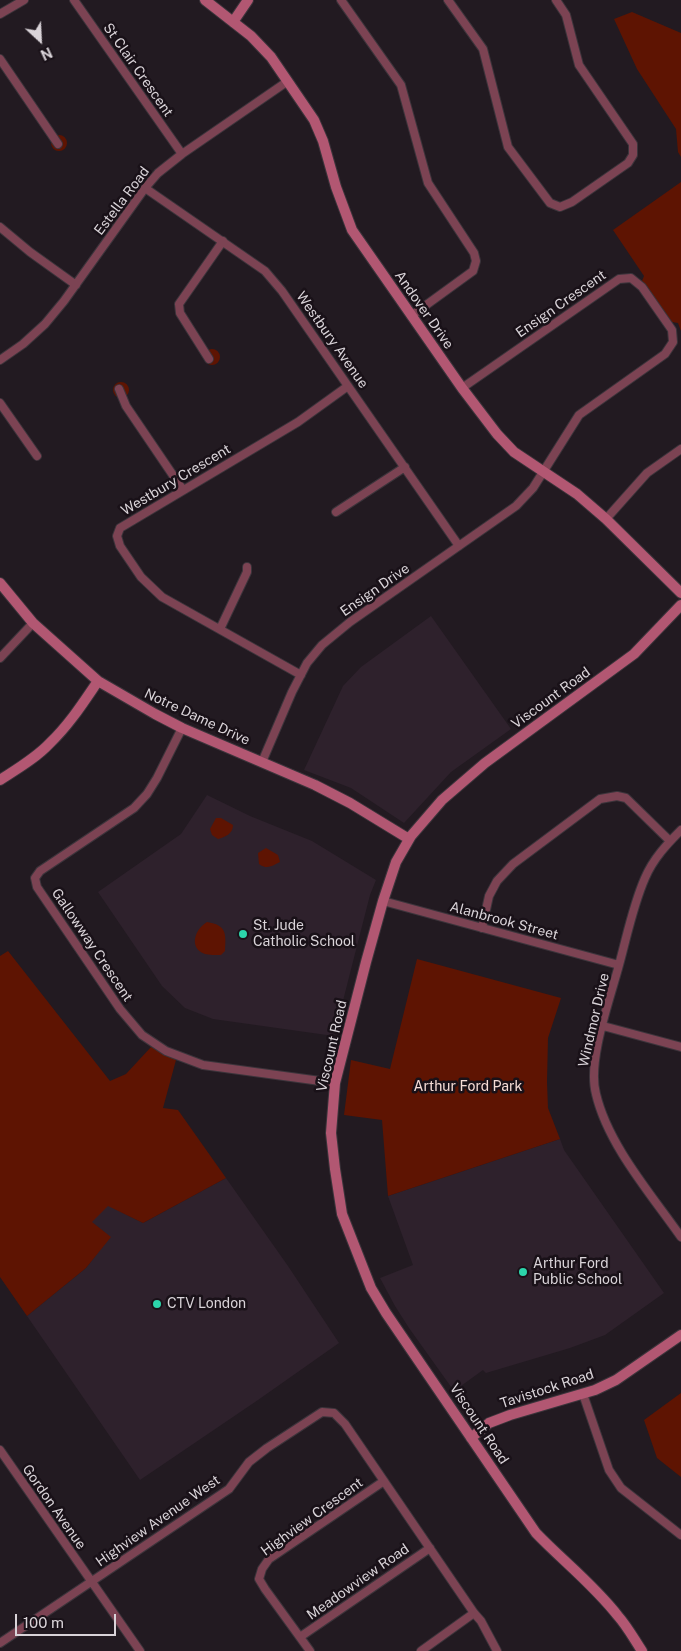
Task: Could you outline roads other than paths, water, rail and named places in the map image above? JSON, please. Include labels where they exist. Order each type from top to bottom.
[{"type":"street","points":[[0,14],[24,0]]},
{"type":"street","name":"St Clair Crescent","points":[[74,0],[182,154]]},
{"type":"street","name":"Andover Drive","points":[[205,0],[251,36],[271,57],[288,81],[314,120],[323,141],[336,187],[352,230],[462,388],[497,434],[514,452],[577,494],[681,593]]},
{"type":"street","points":[[233,22],[248,0]]},
{"type":"street","points":[[341,0],[401,86],[428,183],[474,253],[476,261],[473,271],[412,316]]},
{"type":"street","points":[[448,0],[483,49],[508,147],[550,203],[560,207],[572,202],[628,164],[633,155],[633,144],[579,65],[566,14],[556,0]]},
{"type":"street","points":[[0,59],[58,144]]},
{"type":"street","name":"Estella Road","points":[[0,360],[23,344],[45,324],[158,173],[182,154],[288,81]]},
{"type":"street","name":"Westbury Avenue","points":[[145,188],[264,271],[282,291],[459,546]]},
{"type":"street","points":[[0,227],[30,252],[76,285]]},
{"type":"street","points":[[209,359],[180,313],[179,304],[223,241]]},
{"type":"street","name":"Ensign Crescent","points":[[462,388],[619,279],[631,278],[642,287],[672,330],[673,342],[665,354],[579,415],[543,470]]},
{"type":"street","name":"Westbury Crescent","points":[[301,675],[162,597],[141,577],[120,546],[117,536],[120,528],[298,422],[348,386]]},
{"type":"street","points":[[119,390],[126,406],[183,490]]},
{"type":"street","points":[[0,403],[37,456]]},
{"type":"street","points":[[606,520],[648,473],[681,449]]},
{"type":"street","points":[[336,512],[405,466]]},
{"type":"street","name":"Ensign Drive","points":[[262,762],[292,692],[307,663],[322,645],[350,622],[516,506],[533,488],[543,470]]},
{"type":"street","points":[[220,629],[247,572],[247,567]]},
{"type":"street","name":"Notre Dame Drive","points":[[0,582],[33,623],[98,681],[182,728],[315,785],[350,803],[408,840]]},
{"type":"street","name":"Viscount Road","points":[[642,1651],[619,1616],[536,1533],[371,1288],[342,1214],[331,1133],[334,1083],[383,901],[396,862],[408,840],[442,800],[485,763],[634,654],[681,604]]},
{"type":"street","points":[[0,658],[33,623]]},
{"type":"street","points":[[0,780],[31,760],[50,744],[75,714],[98,681]]},
{"type":"street","name":"Gallowway Crescent","points":[[182,728],[147,794],[134,808],[40,871],[35,878],[37,887],[120,1009],[142,1035],[166,1051],[203,1066],[334,1083]]},
{"type":"street","points":[[482,928],[489,896],[497,881],[513,864],[600,800],[617,796],[626,798],[670,841]]},
{"type":"street","name":"Windmor Drive","points":[[680,1234],[618,1147],[603,1118],[595,1092],[593,1072],[598,1045],[619,965],[645,877],[660,850],[681,830]]},
{"type":"street","name":"Alanbrook Street","points":[[383,901],[619,965]]},
{"type":"street","points":[[603,1026],[681,1047]]},
{"type":"street","name":"Tavistock Road","points":[[471,1438],[489,1423],[510,1414],[583,1394],[616,1380],[681,1335]]},
{"type":"street","points":[[583,1394],[608,1470],[621,1488],[681,1535]]},
{"type":"street","name":"Highview Avenue West","points":[[0,1643],[229,1490],[249,1462],[322,1412],[334,1413],[345,1424],[481,1621],[497,1651]]},
{"type":"street","name":"Gordon Avenue","points":[[0,1450],[140,1651]]},
{"type":"street","name":"Highview Crescent","points":[[310,1651],[259,1579],[262,1569],[269,1559],[384,1480]]},
{"type":"street","name":"Meadowview Road","points":[[300,1637],[430,1548]]},
{"type":"street","points":[[421,1651],[474,1613]]},
{"type":"place","name":"St. Jude Catholic School","points":[[243,934]]},
{"type":"place","name":"Arthur Ford Public School","points":[[523,1272]]},
{"type":"place","name":"CTV London","points":[[157,1304]]},
{"type":"park label","name":"Arthur Ford Park","points":[[468,1087]]}]
